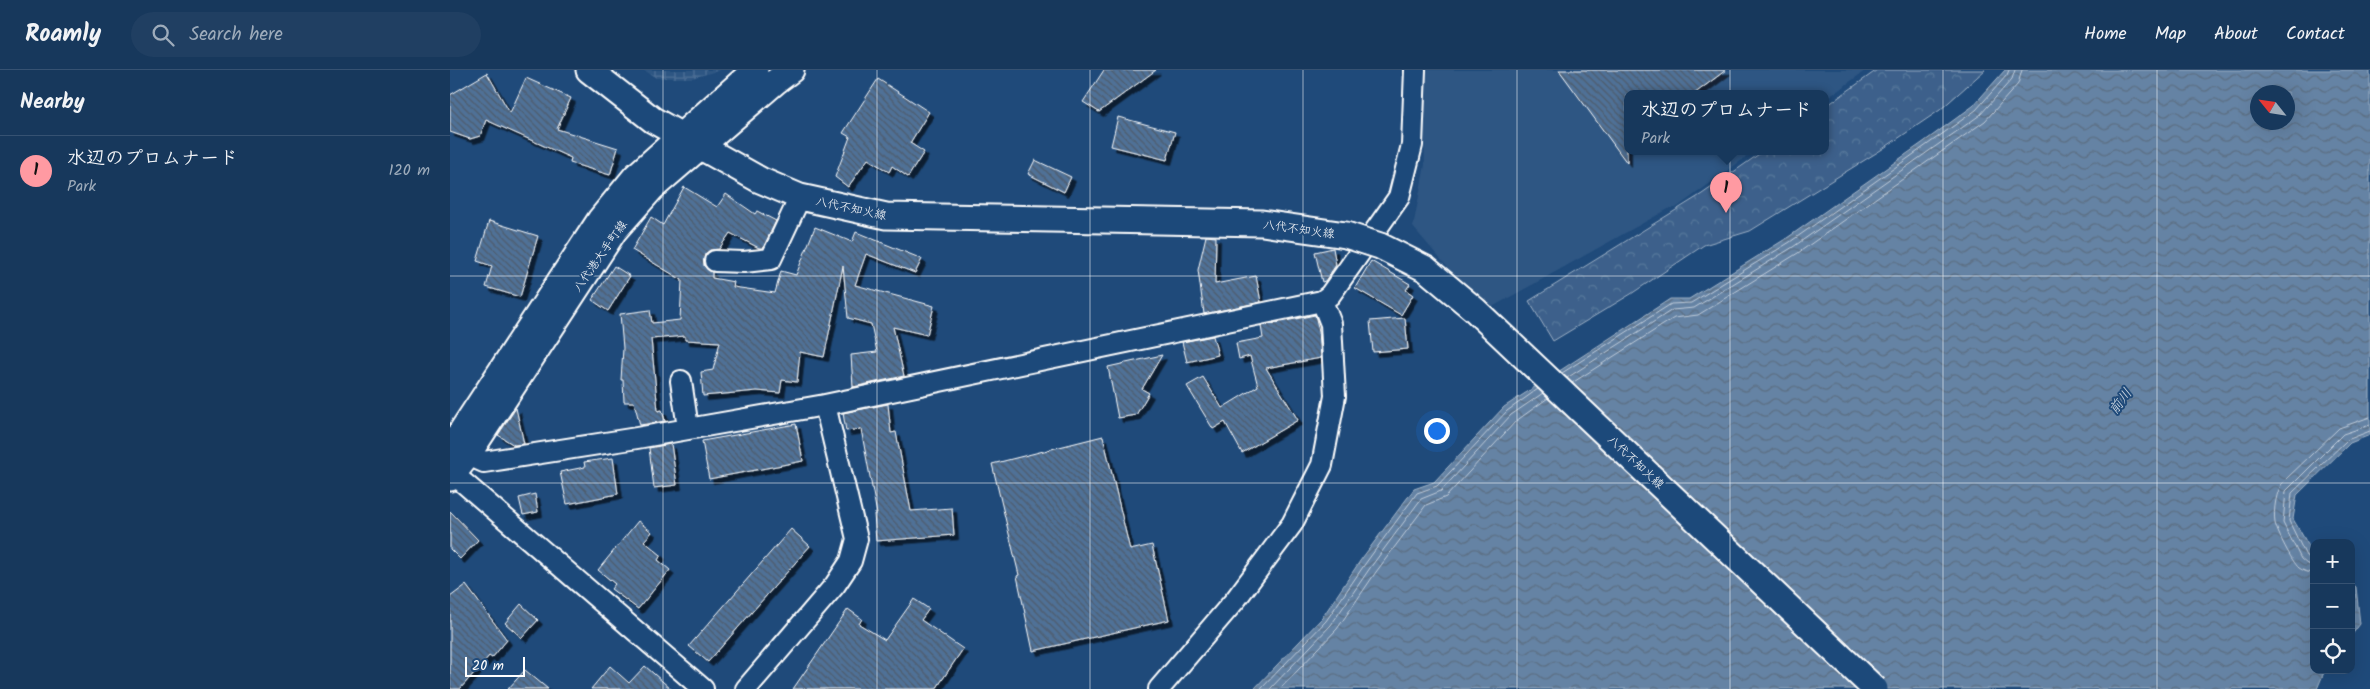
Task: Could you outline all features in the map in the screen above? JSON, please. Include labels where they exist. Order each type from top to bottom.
[{"type":"main road","name":"八代不知火線","points":[[589,70],[653,120],[689,142],[760,180],[800,197],[886,216],[1262,223],[1346,235],[1380,246],[1426,269],[1475,310],[1875,689]]},
{"type":"main road","name":"八代港大手町線","points":[[689,142],[755,70]]},
{"type":"main road","name":"八代港大手町線","points":[[454,463],[600,220],[636,176],[689,142],[791,70]]},
{"type":"street","points":[[454,463],[484,462],[825,404],[1322,301],[1330,295],[1399,197],[1412,145],[1415,70]]},
{"type":"street","points":[[715,261],[744,262],[771,258],[800,197]]},
{"type":"street","points":[[1159,689],[1236,600],[1292,524],[1322,465],[1335,396],[1331,324],[1322,301]]},
{"type":"street","points":[[681,381],[688,428]]},
{"type":"street","points":[[746,689],[836,585],[851,561],[857,539],[825,404]]},
{"type":"street","points":[[454,463],[702,689]]},
{"type":"shaded area","points":[[644,70],[721,70],[692,78],[656,78]]},
{"type":"shaded area","points":[[1422,70],[1866,70],[1829,97],[1829,90],[1624,90],[1624,155],[1749,155],[1676,208],[1670,208],[1485,311],[1413,227],[1425,165]]},
{"type":"green space","points":[[1877,70],[1985,70],[1940,110],[1881,150],[1750,231],[1704,245],[1631,294],[1553,341],[1529,301],[1702,194],[1758,155],[1829,155],[1829,104]]},
{"type":"water","name":"前川","points":[[2005,70],[2370,70],[2370,435],[2350,443],[2297,495],[2293,519],[2310,548],[2310,674],[2323,674],[2317,689],[1254,689],[1322,618],[1360,561],[1414,489],[1434,482],[1504,407],[1670,299],[1689,299],[1787,238],[1973,106]]},
{"type":"water","points":[[2355,586],[2356,587],[2360,624],[2355,631]]},
{"type":"building","points":[[1104,70],[1156,70],[1099,112],[1083,102]]},
{"type":"building","points":[[1559,70],[1726,70],[1699,90],[1624,90],[1624,155],[1627,155],[1627,163]]},
{"type":"building","points":[[487,73],[510,113],[526,78],[571,98],[557,129],[618,148],[610,175],[570,163],[571,158],[486,120],[480,136],[470,139],[450,132],[450,95]]},
{"type":"building","points":[[878,79],[929,112],[910,143],[924,152],[908,177],[892,166],[889,172],[868,159],[848,187],[835,177],[850,137],[843,133]]},
{"type":"building","points":[[1118,117],[1175,132],[1167,160],[1111,146]]},
{"type":"building","points":[[1035,160],[1071,177],[1064,192],[1028,174]]},
{"type":"building","points":[[684,187],[717,207],[726,194],[755,214],[757,211],[776,221],[763,248],[759,248],[730,233],[719,249],[710,250],[705,254],[704,266],[712,272],[712,278],[734,282],[733,287],[775,293],[781,271],[796,275],[815,227],[852,242],[856,232],[922,259],[915,273],[866,254],[855,285],[934,306],[927,335],[893,327],[904,376],[853,387],[851,355],[877,352],[871,324],[848,318],[843,266],[824,357],[800,352],[797,382],[782,380],[780,393],[757,391],[703,396],[701,372],[713,370],[720,342],[685,340],[685,336],[651,339],[658,411],[662,410],[665,421],[640,425],[634,402],[624,402],[623,380],[621,380],[623,348],[620,314],[650,310],[652,323],[680,320],[682,280],[632,250],[651,217],[663,225]]},
{"type":"building","points":[[489,221],[538,236],[520,297],[486,287],[492,266],[477,261]]},
{"type":"building","points":[[1206,236],[1216,237],[1215,284],[1256,276],[1261,302],[1204,314],[1198,270]]},
{"type":"building","points":[[1333,248],[1336,265],[1325,281],[1322,282],[1315,252]]},
{"type":"building","points":[[1371,261],[1410,284],[1406,290],[1413,295],[1401,315],[1355,288]]},
{"type":"building","points":[[614,266],[630,276],[608,311],[592,300]]},
{"type":"building","points":[[1315,315],[1319,331],[1321,358],[1266,368],[1298,420],[1242,453],[1225,422],[1213,429],[1187,386],[1203,377],[1222,408],[1258,386],[1250,356],[1239,359],[1236,343],[1263,338],[1261,326]]},
{"type":"building","points":[[1405,318],[1408,349],[1373,352],[1370,321]]},
{"type":"building","points":[[1213,336],[1218,355],[1187,362],[1182,342]]},
{"type":"building","points":[[1162,355],[1142,389],[1149,393],[1136,415],[1118,418],[1108,367]]},
{"type":"building","points":[[888,404],[891,433],[896,432],[911,511],[952,508],[954,535],[876,541],[874,514],[877,514],[861,429],[846,431],[843,413]]},
{"type":"building","points":[[516,408],[524,444],[514,445],[498,435]]},
{"type":"building","points":[[796,424],[803,461],[709,479],[702,441]]},
{"type":"building","points":[[1103,436],[1130,550],[1152,545],[1169,620],[1033,651],[1017,576],[1019,575],[992,464]]},
{"type":"building","points":[[671,444],[677,485],[654,488],[649,448]]},
{"type":"building","points":[[613,458],[618,494],[567,504],[560,472],[585,467],[584,462]]},
{"type":"building","points":[[535,494],[538,512],[523,515],[519,498]]},
{"type":"building","points":[[450,511],[478,540],[460,559],[450,549]]},
{"type":"building","points":[[638,521],[652,532],[644,541],[661,555],[658,560],[670,570],[638,609],[611,589],[615,584],[598,570]]},
{"type":"building","points":[[791,529],[810,546],[708,662],[689,646]]},
{"type":"building","points":[[466,585],[507,640],[492,658],[489,656],[460,689],[450,689],[450,597]]},
{"type":"building","points":[[914,599],[929,609],[921,620],[963,649],[936,689],[793,689],[848,609],[862,619],[859,624],[885,640]]},
{"type":"building","points":[[521,604],[538,620],[522,638],[505,623]]},
{"type":"building","points":[[610,666],[629,683],[645,666],[671,689],[591,689]]},
{"type":"building","points":[[525,670],[548,689],[508,689]]},
{"type":"place","name":"水辺のプロムナード","points":[[1726,213]]}]
